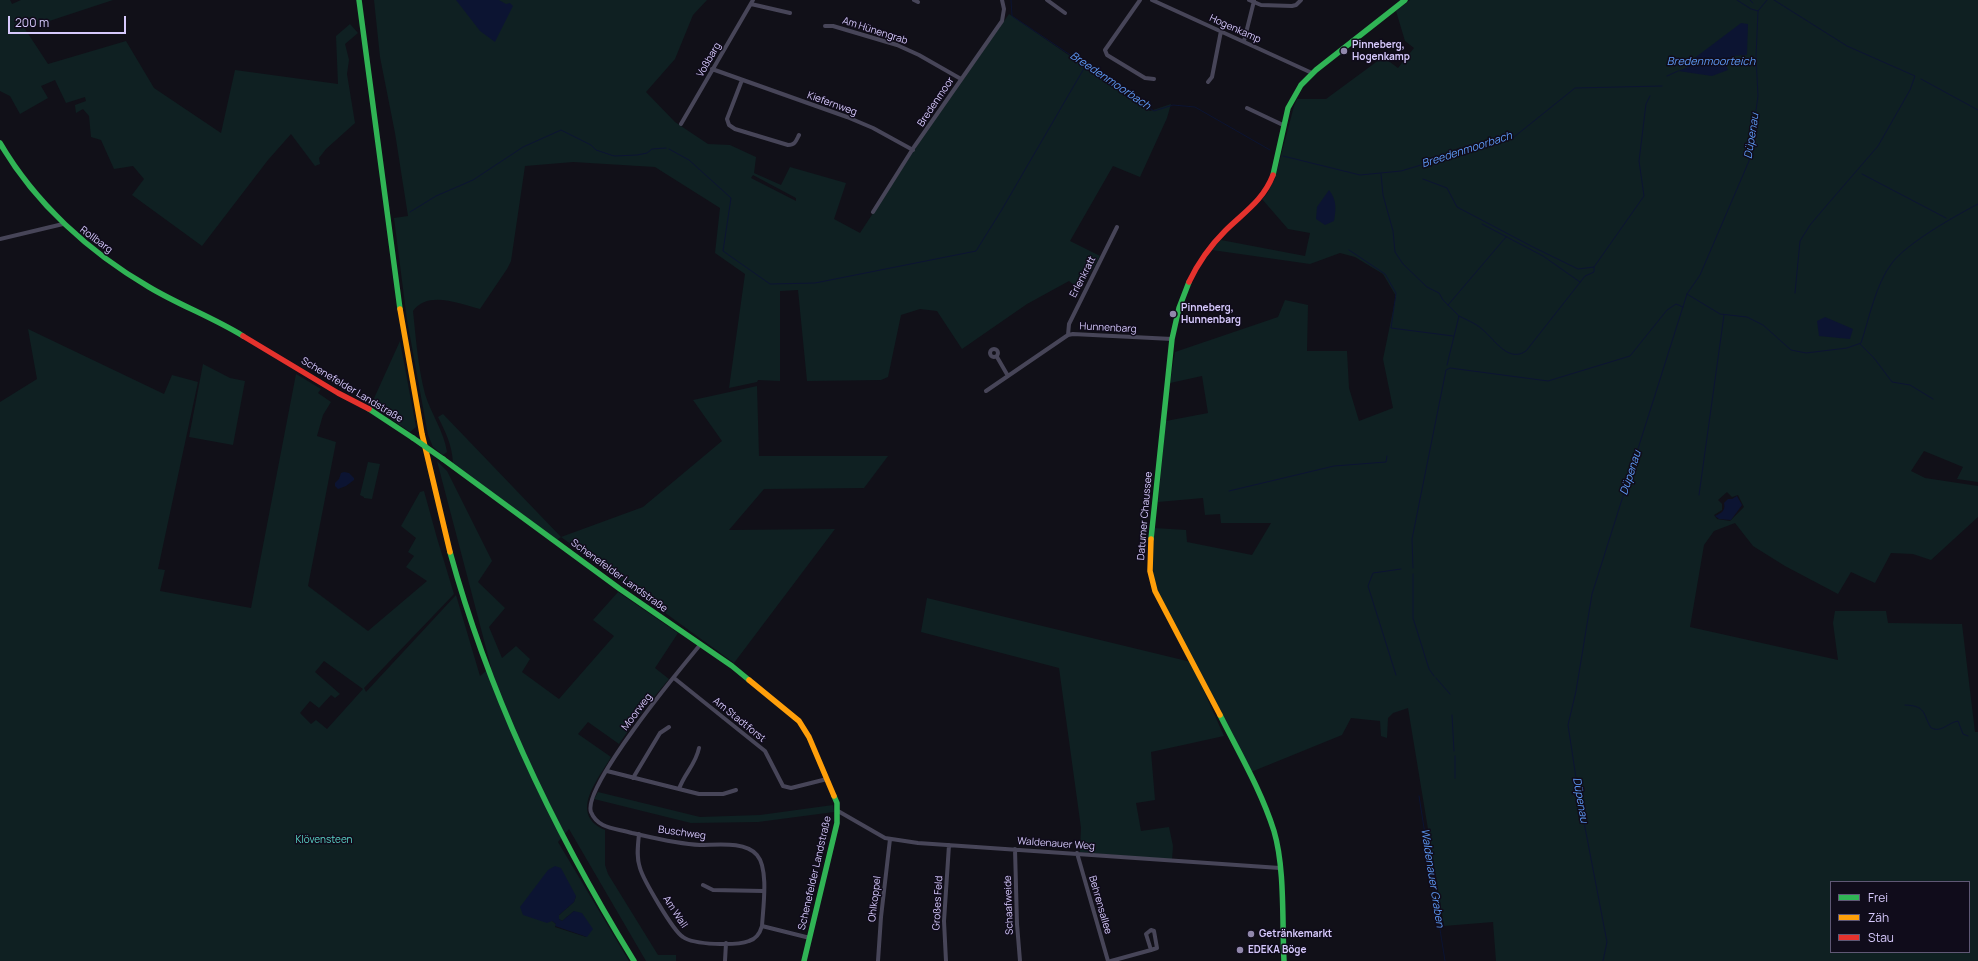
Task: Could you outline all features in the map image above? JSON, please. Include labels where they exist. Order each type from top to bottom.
[{"type":"street","points":[[359,0],[407,351],[432,484],[454,568],[485,663],[520,750],[566,847],[634,961]]},
{"type":"street","name":"Bredenmoor","points":[[873,212],[913,150],[1002,21],[1004,9],[1002,0]]},
{"type":"street","points":[[1047,0],[1065,13]]},
{"type":"street","points":[[1140,0],[1105,50],[1107,55],[1139,74],[1146,78],[1154,79]]},
{"type":"street","name":"Hogenkamp","points":[[1152,0],[1312,73]]},
{"type":"street","points":[[1249,0],[1261,5],[1292,6],[1296,5],[1301,0]]},
{"type":"street","name":"Datumer Chaussee","points":[[1284,961],[1280,868],[1276,839],[1259,791],[1155,591],[1150,571],[1150,544],[1172,339],[1175,319],[1184,293],[1200,261],[1215,241],[1264,193],[1272,177],[1283,126],[1293,97],[1303,82],[1312,73],[1405,0]]},
{"type":"street","points":[[1244,41],[1254,1]]},
{"type":"street","name":"Voßbarg","points":[[680,124],[752,2],[790,13]]},
{"type":"street","name":"Am Hünengrab","points":[[825,26],[833,26],[897,45],[919,55],[961,79]]},
{"type":"street","points":[[1208,82],[1212,77],[1221,31]]},
{"type":"street","name":"Kiefernweg","points":[[712,69],[854,120],[873,128],[913,150]]},
{"type":"street","points":[[742,80],[727,119],[729,125],[735,129],[788,145],[792,145],[796,142],[799,135]]},
{"type":"street","points":[[1247,108],[1283,126]]},
{"type":"street","name":"Rollbarg","points":[[0,143],[11,162],[51,211],[92,250],[149,287],[210,316]]},
{"type":"street","points":[[0,239],[63,224]]},
{"type":"street","name":"Erlenkratt","points":[[1068,335],[1069,324],[1117,227]]},
{"type":"street","name":"Schenefelder Landstraße","points":[[210,316],[338,393],[377,413],[443,459],[620,589],[732,666],[798,721],[809,737],[837,803],[838,811],[804,961]]},
{"type":"street","name":"Hunnenbarg","points":[[986,391],[1068,335],[1172,339]]},
{"type":"street","points":[[997,357],[1008,376]]},
{"type":"street","name":"Moorweg","points":[[593,794],[639,721],[700,645]]},
{"type":"street","name":"Am Stadtforst","points":[[674,678],[765,751],[783,786],[791,788],[827,779]]},
{"type":"street","points":[[634,778],[636,771],[660,733],[669,727]]},
{"type":"street","points":[[679,789],[697,758],[699,748]]},
{"type":"street","points":[[607,771],[705,795],[723,794],[736,790]]},
{"type":"street","name":"Buschweg","points":[[593,794],[590,805],[591,812],[598,822],[609,827],[690,845],[739,846],[749,848],[758,856],[763,865],[762,926]]},
{"type":"street","name":"Waldenauer Weg","points":[[838,811],[885,838],[918,843],[1280,868]]},
{"type":"street","name":"Am Wall","points":[[639,834],[638,853],[640,869],[678,934],[692,941],[741,944],[750,941],[760,932],[762,926]]},
{"type":"street","name":"Ohlkoppel","points":[[878,961],[880,917],[890,839]]},
{"type":"street","name":"Großes Feld","points":[[946,961],[944,921],[949,845]]},
{"type":"street","name":"Schaafweide","points":[[1015,849],[1017,924],[1020,961]]},
{"type":"street","name":"Behrensallee","points":[[1077,853],[1108,961]]},
{"type":"street","points":[[703,885],[713,890],[763,891]]},
{"type":"street","points":[[762,926],[810,938]]},
{"type":"street","points":[[1112,961],[1151,950],[1157,948],[1158,945],[1154,931],[1151,930],[1146,934],[1151,950]]},
{"type":"street","points":[[725,961],[726,943]]},
{"type":"green space","points":[[0,0],[10,0],[12,4],[21,0],[113,0],[25,29],[48,64],[126,41],[154,88],[221,133],[235,70],[338,84],[336,36],[350,24],[358,33],[345,44],[349,60],[347,74],[355,123],[326,149],[319,158],[320,164],[315,166],[291,134],[268,160],[202,246],[132,195],[144,179],[133,166],[114,169],[101,140],[91,137],[89,116],[83,109],[76,113],[75,105],[86,101],[85,97],[66,103],[55,80],[41,86],[48,98],[20,114],[10,96],[0,91]]},
{"type":"green space","points":[[374,0],[707,0],[693,15],[675,59],[646,92],[675,122],[708,144],[730,145],[756,157],[754,173],[781,185],[790,167],[846,183],[834,219],[860,233],[930,126],[1009,14],[1150,111],[1171,104],[1167,118],[1140,177],[1113,166],[1070,241],[1100,256],[1080,290],[1069,281],[1027,304],[962,349],[937,311],[920,309],[901,315],[888,377],[881,380],[807,381],[798,290],[780,291],[780,381],[758,380],[757,382],[729,388],[745,274],[715,253],[720,208],[655,167],[573,162],[525,166],[511,261],[480,309],[445,300],[436,300],[427,301],[419,305],[413,311],[425,394],[445,444],[447,452],[443,455],[433,447],[428,435],[407,320],[394,218],[408,216],[395,133],[380,57]],"holes":[[[753,175],[796,198],[796,201],[751,178]]]},
{"type":"green space","points":[[1410,0],[1978,0],[1978,482],[1957,479],[1963,467],[1924,451],[1911,471],[1925,478],[1978,486],[1978,517],[1931,560],[1913,554],[1891,553],[1875,583],[1851,572],[1838,594],[1785,566],[1753,546],[1735,523],[1714,531],[1704,545],[1690,627],[1838,660],[1833,623],[1835,611],[1886,611],[1888,623],[1962,624],[1975,732],[1978,732],[1978,961],[1496,961],[1493,922],[1444,926],[1408,708],[1393,713],[1388,718],[1387,738],[1381,736],[1380,721],[1351,718],[1342,735],[1251,772],[1156,591],[1152,560],[1152,544],[1154,528],[1186,530],[1187,542],[1252,555],[1271,523],[1221,523],[1220,514],[1205,515],[1203,498],[1158,502],[1166,421],[1208,413],[1202,376],[1170,383],[1175,352],[1278,317],[1285,300],[1308,305],[1307,351],[1347,351],[1349,388],[1359,421],[1393,408],[1383,359],[1396,296],[1383,274],[1355,257],[1340,253],[1310,264],[1212,250],[1221,240],[1305,256],[1310,233],[1288,229],[1262,199],[1267,194],[1275,178],[1297,99],[1326,99],[1383,57],[1398,68],[1414,48],[1405,41],[1396,11]],"holes":[[[1727,492],[1732,497],[1738,495],[1744,507],[1730,521],[1717,519],[1714,515],[1722,510],[1722,504],[1718,500]]]},
{"type":"green space","name":"Klövensteen","points":[[28,329],[164,394],[172,375],[198,382],[158,569],[165,570],[160,591],[251,608],[296,374],[321,389],[318,393],[331,402],[323,415],[317,436],[336,442],[308,586],[368,631],[427,581],[406,567],[414,556],[408,552],[416,538],[401,526],[420,492],[424,491],[454,594],[364,688],[366,692],[456,595],[480,676],[491,667],[437,461],[447,471],[492,561],[478,582],[505,608],[489,627],[502,658],[516,646],[530,659],[522,672],[559,699],[614,636],[593,620],[618,592],[678,633],[655,668],[669,679],[636,719],[619,744],[588,722],[578,734],[611,757],[589,796],[587,806],[588,815],[594,823],[605,830],[605,865],[608,874],[658,955],[676,955],[676,961],[646,961],[569,829],[558,842],[629,961],[0,961],[0,402],[37,379]],"holes":[[[324,661],[363,689],[327,729],[316,720],[311,724],[300,713],[310,701],[319,708],[331,695],[335,698],[340,694],[315,672]],[[576,896],[574,902],[559,915],[559,919],[562,921],[574,911],[586,937],[555,927],[556,924],[552,921]]]},
{"type":"green space","points":[[400,341],[416,427],[410,432],[371,405]]},
{"type":"green space","points":[[203,364],[230,378],[245,381],[233,445],[189,437]]},
{"type":"green space","points":[[757,386],[759,456],[888,456],[864,488],[764,489],[729,530],[835,529],[734,663],[561,537],[643,507],[722,441],[693,400]]},
{"type":"green space","points":[[443,414],[561,537],[557,540],[453,463],[450,445],[438,417]]},
{"type":"green space","points":[[368,462],[380,464],[372,499],[364,498],[360,495]]},
{"type":"green space","points":[[927,598],[1191,662],[1224,736],[1151,752],[1155,800],[1136,803],[1141,831],[1169,827],[1173,846],[1172,860],[1080,852],[1081,828],[1059,668],[921,632]]},
{"type":"green space","points":[[598,792],[700,817],[760,815],[833,805],[834,812],[758,822],[691,823],[594,799]]},
{"type":"water","points":[[456,0],[499,0],[506,4],[510,3],[513,6],[495,42],[480,31]]},
{"type":"water","name":"Bredenmoorteich","points":[[1741,23],[1748,24],[1747,55],[1733,56],[1725,62],[1728,70],[1712,76],[1678,71],[1688,67],[1688,63]]},
{"type":"water","points":[[1329,190],[1335,201],[1334,221],[1325,225],[1316,219],[1317,207]]},
{"type":"water","points":[[1825,317],[1853,329],[1850,339],[1819,336],[1817,321]]},
{"type":"water","points":[[341,473],[349,473],[354,480],[346,486],[338,489],[335,486],[335,483],[339,479]]},
{"type":"water","points":[[1737,496],[1742,505],[1731,520],[1719,519],[1715,516],[1722,511],[1724,508],[1724,503],[1728,499],[1732,499]]},
{"type":"water","points":[[555,866],[561,868],[576,896],[574,902],[559,915],[559,919],[562,921],[574,911],[582,913],[593,929],[587,937],[555,926],[556,924],[552,921],[547,923],[523,915],[520,907],[548,870]]},
{"type":"waterway","name":"Breedenmoorbach","points":[[1011,0],[1012,16],[1154,111],[1173,105],[1195,107],[1270,150]]},
{"type":"waterway","points":[[1737,0],[1751,9],[1758,11]]},
{"type":"waterway","points":[[1750,0],[1753,3]]},
{"type":"waterway","name":"Düpenau","points":[[1603,961],[1607,942],[1578,791],[1568,725],[1576,691],[1592,594],[1687,294],[1700,275],[1749,161],[1758,96],[1756,57],[1758,11],[1767,0]]},
{"type":"waterway","points":[[1774,0],[1847,46],[1915,76],[1910,90],[1878,146],[1810,225],[1800,241],[1795,293]]},
{"type":"waterway","points":[[669,149],[689,160],[731,198],[723,251],[770,284],[815,283],[976,251],[1086,65]]},
{"type":"waterway","points":[[1667,76],[1678,71]]},
{"type":"waterway","points":[[1921,79],[1978,110]]},
{"type":"waterway","name":"Breedenmoorbach","points":[[1283,156],[1360,175],[1401,171],[1514,137],[1575,88],[1662,86]]},
{"type":"waterway","points":[[1459,316],[1481,328],[1502,349],[1513,354],[1519,354],[1526,351],[1585,276],[1594,272],[1594,267],[1644,196],[1639,161],[1646,104],[1650,96]]},
{"type":"waterway","points":[[410,212],[436,196],[473,180],[523,147],[561,130],[591,145],[596,150],[614,156],[637,155],[647,153],[652,149],[666,148]]},
{"type":"waterway","points":[[1381,174],[1383,195],[1393,231],[1395,252],[1403,264],[1427,287],[1439,293],[1443,300],[1459,316],[1447,365]]},
{"type":"waterway","points":[[1862,174],[1946,218]]},
{"type":"waterway","points":[[1423,179],[1447,188],[1457,207],[1533,247],[1578,269],[1594,267]]},
{"type":"waterway","points":[[1687,294],[1720,314],[1747,317],[1763,325],[1791,350],[1806,353],[1847,348],[1861,343],[1877,291],[1886,271],[1899,255],[1932,230],[1978,204]]},
{"type":"waterway","points":[[1482,224],[1543,256],[1580,282]]},
{"type":"waterway","points":[[1448,305],[1506,237]]},
{"type":"waterway","points":[[1349,250],[1385,274],[1396,293],[1391,328],[1453,336]]},
{"type":"waterway","points":[[1413,568],[1412,539],[1446,370],[1450,368],[1548,381],[1630,356],[1667,310],[1676,304],[1683,307]]},
{"type":"waterway","points":[[1699,495],[1724,315]]},
{"type":"waterway","points":[[1860,344],[1874,358],[1892,382],[1910,385],[1933,399]]},
{"type":"waterway","points":[[1229,491],[1334,466],[1386,462],[1387,456]]},
{"type":"waterway","points":[[1396,675],[1368,586],[1373,573],[1401,569]]},
{"type":"waterway","points":[[1413,574],[1413,618],[1429,669],[1434,676]]},
{"type":"waterway","points":[[1436,678],[1450,694]]},
{"type":"waterway","points":[[1905,705],[1920,708],[1931,728],[1941,729],[1958,721],[1963,734],[1968,736]]},
{"type":"waterway","points":[[1452,715],[1454,751]]},
{"type":"waterway","points":[[1455,756],[1455,778]]},
{"type":"waterway","name":"Waldenauer Graben","points":[[1419,796],[1445,961]]},
{"type":"traffic: fast","points":[[359,0],[400,309]]},
{"type":"traffic: fast","points":[[1273,175],[1288,108],[1301,85],[1316,70],[1405,0]]},
{"type":"traffic: fast","points":[[0,143],[14,165],[47,206],[85,242],[105,258],[149,287],[243,336]]},
{"type":"traffic: fast","points":[[1151,539],[1172,339],[1179,308],[1189,282]]},
{"type":"traffic: fast","points":[[369,409],[413,438]]},
{"type":"traffic: fast","points":[[413,438],[443,459]]},
{"type":"traffic: fast","points":[[443,459],[620,589],[732,666],[749,680]]},
{"type":"traffic: fast","points":[[450,552],[466,606],[485,660],[527,763],[578,864],[634,961]]},
{"type":"traffic: fast","points":[[1220,715],[1263,801],[1278,846],[1282,895],[1284,961]]},
{"type":"traffic: fast","points":[[804,961],[837,823],[837,803],[834,796]]},
{"type":"traffic: slow","points":[[400,309],[422,434],[450,552]]},
{"type":"traffic: slow","points":[[1151,539],[1150,571],[1155,591],[1220,715]]},
{"type":"traffic: slow","points":[[749,680],[799,721],[809,737],[834,796]]},
{"type":"traffic: jam","points":[[1189,282],[1200,261],[1209,249],[1225,231],[1252,206],[1264,192],[1273,175]]},
{"type":"traffic: jam","points":[[243,336],[338,393],[369,409]]},
{"type":"place","name":"Pinneberg, Hogenkamp","points":[[1344,51]]},
{"type":"place","name":"Pinneberg, Hunnenbarg","points":[[1173,314]]},
{"type":"place","name":"Getränkemarkt","points":[[1251,934]]},
{"type":"place","name":"EDEKA Böge","points":[[1240,950]]}]
